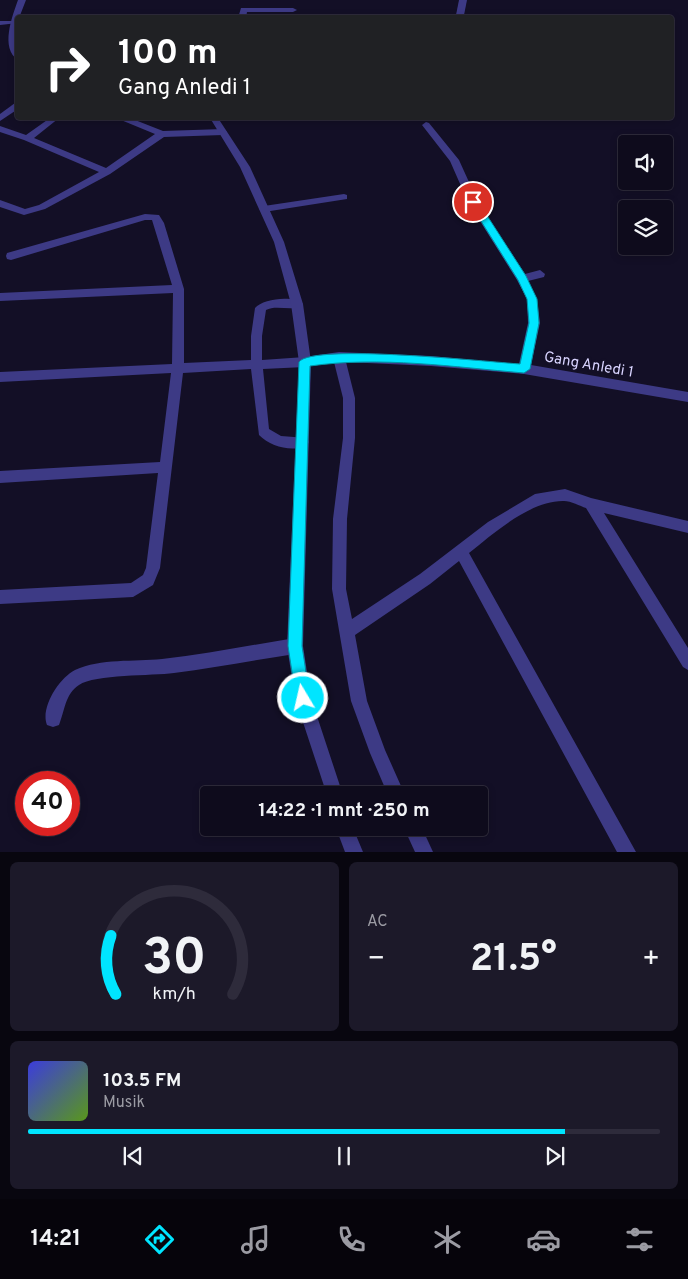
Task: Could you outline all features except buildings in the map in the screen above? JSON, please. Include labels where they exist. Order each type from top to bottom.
[{"type":"street","points":[[17,15],[22,0]]},
{"type":"street","points":[[248,0],[243,14],[293,10]]},
{"type":"street","points":[[460,14],[463,0]]},
{"type":"street","points":[[15,20],[10,39],[11,50],[15,55]]},
{"type":"street","points":[[0,23],[14,23]]},
{"type":"street","points":[[0,118],[15,107]]},
{"type":"street","points":[[27,138],[52,120]]},
{"type":"street","points":[[129,120],[162,134],[224,132]]},
{"type":"street","points":[[215,120],[245,167],[279,242],[297,304],[305,362],[295,646],[303,698],[332,786]]},
{"type":"street","points":[[426,125],[454,160],[473,202],[522,279],[532,299],[534,323],[524,369]]},
{"type":"street","points":[[0,129],[27,138],[106,172]]},
{"type":"street","points":[[0,203],[17,210],[32,211],[106,172],[162,134]]},
{"type":"street","points":[[264,209],[344,197]]},
{"type":"street","points":[[0,597],[133,590],[148,580],[153,568],[178,368],[179,289],[160,223],[155,218],[145,217],[12,256]]},
{"type":"street","points":[[522,279],[540,274]]},
{"type":"street","points":[[0,297],[179,289]]},
{"type":"street","points":[[297,304],[270,303],[261,308],[258,316],[256,365],[263,432],[270,440],[282,443],[303,442]]},
{"type":"street","points":[[339,358],[349,398],[349,438],[340,519],[339,589],[359,701],[378,753],[393,786]]},
{"type":"street","name":"Gang Anledi 1","points":[[0,377],[256,365],[339,358],[431,361],[524,369],[688,397]]},
{"type":"street","points":[[0,477],[166,467]]},
{"type":"street","points":[[347,632],[425,578],[493,526],[535,500],[565,496],[590,504],[688,527]]},
{"type":"street","points":[[590,504],[688,662]]},
{"type":"street","points":[[461,551],[627,852]]},
{"type":"street","points":[[53,719],[56,702],[66,686],[79,676],[160,667],[295,646]]},
{"type":"street","points":[[348,836],[354,852]]},
{"type":"street","points":[[417,836],[424,852]]},
{"type":"route","points":[[303,698],[295,646],[305,362],[339,358],[431,361],[524,369],[534,323],[532,299],[522,279],[473,202]]}]
